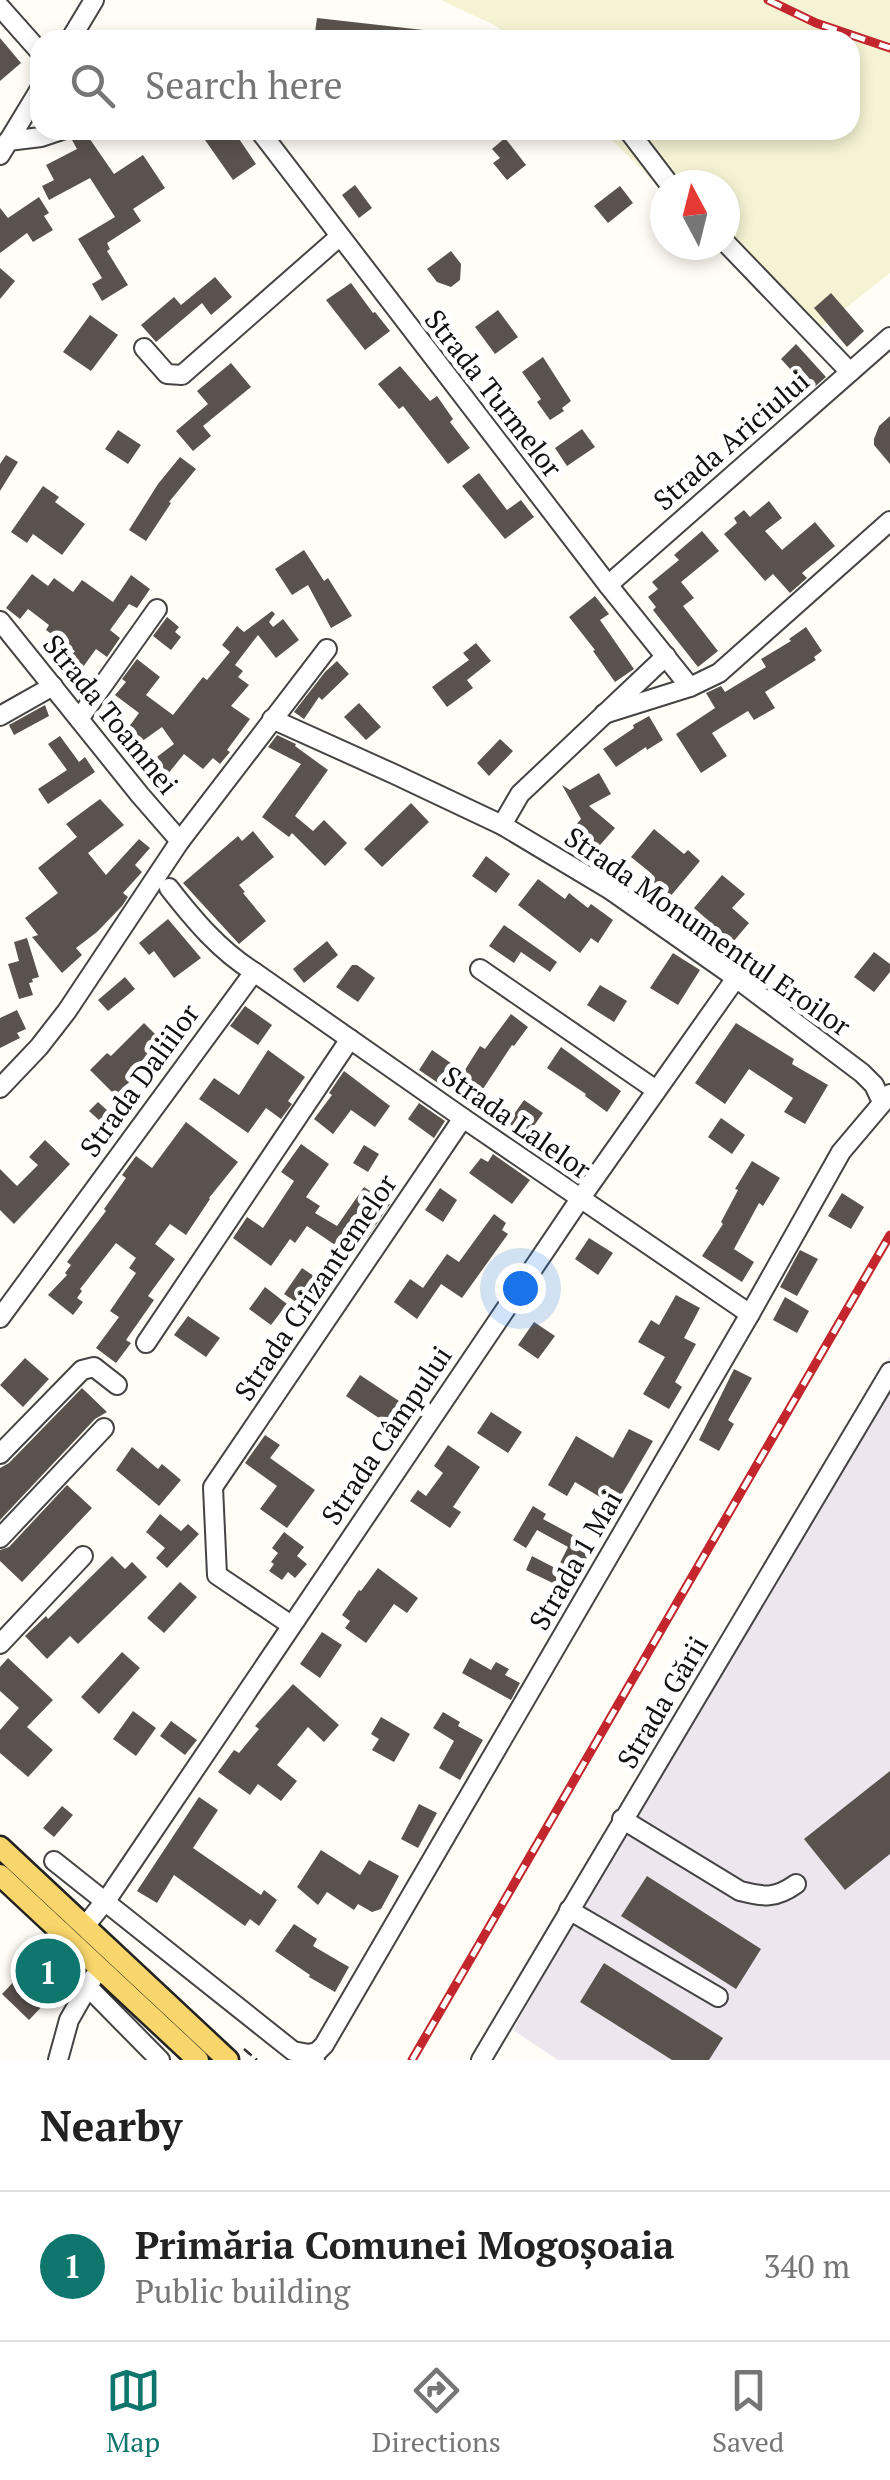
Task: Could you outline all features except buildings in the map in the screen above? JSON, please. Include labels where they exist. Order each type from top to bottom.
[{"type":"main road","points":[[0,1847],[228,2060]]},
{"type":"main road","points":[[0,1874],[94,1977],[198,2060]]},
{"type":"street","points":[[76,30],[94,0]]},
{"type":"street","points":[[0,7],[30,41]]},
{"type":"street","points":[[3,144],[30,104]]},
{"type":"street","points":[[3,144],[30,139]]},
{"type":"street","name":"Strada Turmelor","points":[[267,140],[690,686]]},
{"type":"street","points":[[636,140],[659,170]]},
{"type":"street","points":[[144,348],[167,374],[182,375],[339,236]]},
{"type":"street","points":[[740,258],[850,372]]},
{"type":"street","name":"Strada Ariciului","points":[[608,585],[890,337]]},
{"type":"street","points":[[604,714],[719,673],[890,521]]},
{"type":"street","points":[[78,719],[156,609]]},
{"type":"street","name":"Strada Toamnei","points":[[0,621],[180,841]]},
{"type":"street","points":[[0,1088],[67,1010],[180,841],[326,649]]},
{"type":"street","points":[[502,825],[520,794],[666,656]]},
{"type":"street","points":[[0,716],[52,686]]},
{"type":"street","name":"Strada Monumentul Eroilor","points":[[272,720],[502,825],[609,889],[862,1073],[886,1098]]},
{"type":"street","points":[[169,888],[211,939],[254,972]]},
{"type":"street","points":[[480,969],[656,1090]]},
{"type":"street","name":"Strada Lalelor","points":[[254,972],[750,1314]]},
{"type":"street","name":"Strada Daliilor","points":[[0,1318],[254,972]]},
{"type":"street","name":"Strada Câmpului","points":[[85,1926],[580,1199],[736,978]]},
{"type":"street","points":[[146,1342],[350,1040]]},
{"type":"street","name":"Strada 1 Mai","points":[[312,2057],[324,2045],[841,1152],[886,1098]]},
{"type":"street","name":"Strada Crizantemelor","points":[[291,1625],[217,1575],[213,1487],[463,1118]]},
{"type":"street","points":[[0,1454],[82,1370],[94,1368],[117,1385]]},
{"type":"street","name":"Strada Gării","points":[[481,2060],[888,1378]]},
{"type":"street","points":[[0,1538],[104,1428]]},
{"type":"street","points":[[0,1644],[83,1556]]},
{"type":"street","points":[[622,1820],[740,1890],[762,1896],[782,1894],[796,1884]]},
{"type":"street","points":[[54,1861],[294,2052],[312,2057]]},
{"type":"street","points":[[569,1910],[718,1997]]},
{"type":"street","points":[[58,2060],[69,2020],[94,1977],[160,2060]]},
{"type":"shaded area","points":[[441,0],[890,0],[890,273],[809,337],[739,260],[740,170],[650,170],[650,178],[612,140],[860,140],[860,30],[501,30]]},
{"type":"shaded area","points":[[890,1356],[890,2060],[558,2060],[513,2030]]},
{"type":"railway","points":[[768,0],[837,30]]},
{"type":"railway","points":[[860,38],[890,48]]},
{"type":"railway","points":[[412,2060],[890,1235]]},
{"type":"place","name":"Primăria Comunei Mogoșoaia","points":[[48,1971]]}]
